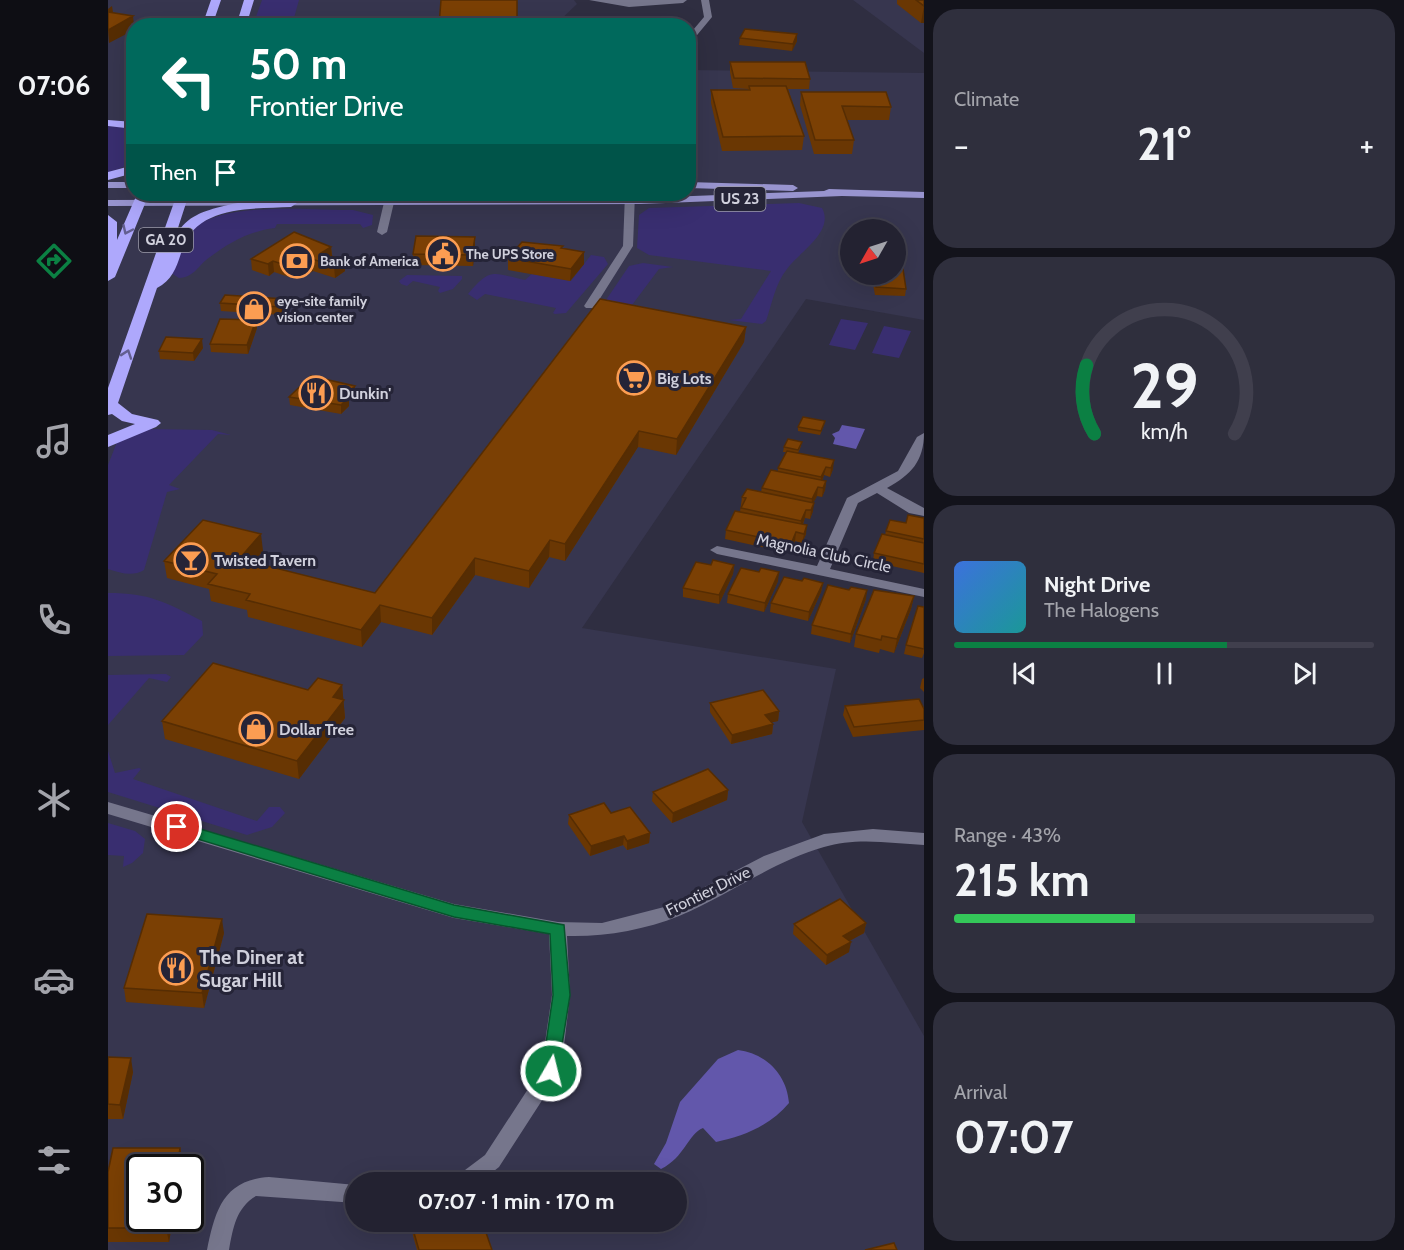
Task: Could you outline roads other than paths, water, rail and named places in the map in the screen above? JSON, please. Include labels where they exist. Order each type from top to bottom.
[{"type":"highway","points":[[210,18],[216,0]]},
{"type":"highway","points":[[243,18],[249,0]]},
{"type":"highway","points":[[108,122],[126,119]]},
{"type":"highway","points":[[108,122],[126,125]]},
{"type":"highway","points":[[108,176],[126,171]]},
{"type":"highway","name":"GA 20","points":[[108,277],[114,257],[140,201]]},
{"type":"highway","name":"GA 20","points":[[109,407],[180,201]]},
{"type":"highway","points":[[149,287],[162,281],[170,269],[181,235],[191,223],[221,212],[291,202]]},
{"type":"highway","points":[[108,219],[112,230],[109,243],[114,257]]},
{"type":"highway","points":[[108,441],[123,433],[153,423],[127,418],[109,407]]},
{"type":"main road","points":[[108,185],[126,185]]},
{"type":"main road","name":"US 23","points":[[696,185],[808,188],[838,194]]},
{"type":"main road","name":"US 23","points":[[696,197],[838,194],[924,195]]},
{"type":"main road","points":[[108,203],[126,200]]},
{"type":"main road","name":"US 23","points":[[264,201],[311,201]]},
{"type":"street","points":[[596,1],[629,4],[683,0]]},
{"type":"street","points":[[696,33],[708,17],[705,0]]},
{"type":"street","points":[[382,232],[389,201]]},
{"type":"street","points":[[590,306],[628,246],[634,201]]},
{"type":"street","points":[[822,571],[852,501],[903,474],[924,437]]},
{"type":"street","points":[[877,487],[914,510],[924,512]]},
{"type":"street","name":"Magnolia Club Circle","points":[[717,550],[924,592]]},
{"type":"street","name":"Frontier Drive","points":[[108,808],[454,911],[558,929],[602,930],[673,911],[770,860],[824,840],[873,835],[924,839]]},
{"type":"street","points":[[477,1172],[492,1161],[551,1071],[561,995],[558,929]]},
{"type":"street","points":[[218,1250],[225,1215],[241,1194],[253,1187],[268,1186],[345,1193]]},
{"type":"place","name":"The UPS Store","points":[[443,254]]},
{"type":"place","name":"Bank of America","points":[[297,261]]},
{"type":"place","name":"eye-site family vision center","points":[[254,309]]},
{"type":"place","name":"Big Lots","points":[[634,378]]},
{"type":"place","name":"Dunkin'","points":[[316,393]]},
{"type":"place","name":"Twisted Tavern","points":[[191,560]]},
{"type":"place","name":"Dollar Tree","points":[[256,729]]},
{"type":"place","name":"The Diner at Sugar Hill","points":[[176,968]]}]
